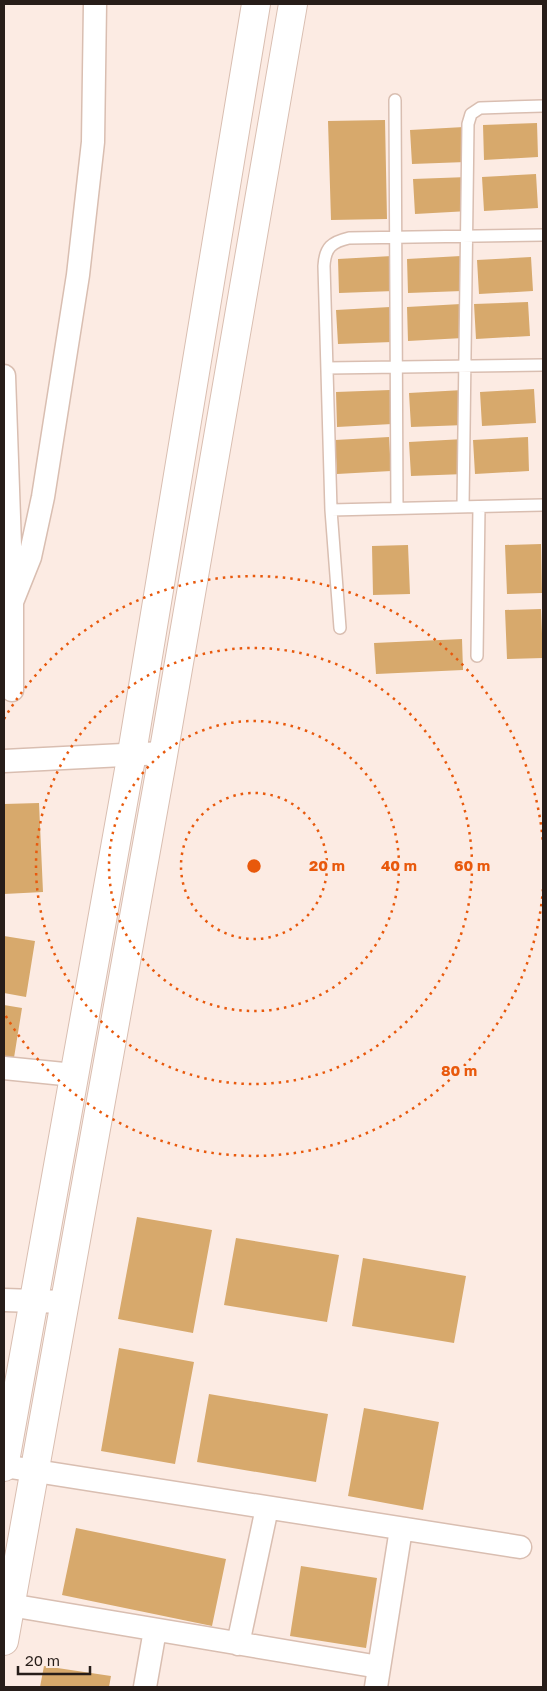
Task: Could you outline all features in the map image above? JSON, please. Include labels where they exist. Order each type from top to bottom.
[{"type":"street","points":[[12,602],[30,558],[43,497],[78,275],[93,142],[95,4]]},
{"type":"street","points":[[256,4],[132,753],[4,1467],[520,1547]]},
{"type":"street","points":[[4,1642],[163,753],[293,4]]},
{"type":"street","points":[[4,388],[12,602],[12,690]]},
{"type":"street","points":[[4,761],[132,753],[163,753]]},
{"type":"street","points":[[4,1068],[74,1075]]},
{"type":"street","points":[[4,1300],[65,1302]]},
{"type":"street","points":[[238,1644],[266,1508]]},
{"type":"street","points":[[10,1606],[238,1644],[378,1677],[401,1529]]},
{"type":"street","points":[[145,1687],[154,1630]]},
{"type":"lane","points":[[395,100],[397,508]]},
{"type":"lane","points":[[463,507],[468,124],[471,114],[480,108],[543,106]]},
{"type":"lane","points":[[340,628],[331,510],[324,266],[328,248],[334,241],[349,238],[543,235]]},
{"type":"lane","points":[[327,368],[543,365]]},
{"type":"lane","points":[[331,510],[543,505]]},
{"type":"lane","points":[[477,656],[479,507]]},
{"type":"building","points":[[385,120],[387,219],[331,220],[328,121]]},
{"type":"building","points":[[537,123],[538,157],[484,160],[483,125]]},
{"type":"building","points":[[464,127],[466,162],[412,164],[410,130]]},
{"type":"building","points":[[536,174],[538,208],[484,211],[482,177]]},
{"type":"building","points":[[468,177],[469,211],[415,214],[413,179]]},
{"type":"building","points":[[392,256],[394,291],[339,293],[338,259]]},
{"type":"building","points":[[461,256],[462,291],[408,293],[407,259]]},
{"type":"building","points":[[531,257],[533,291],[479,294],[477,260]]},
{"type":"building","points":[[528,302],[530,336],[476,339],[474,304]]},
{"type":"building","points":[[461,304],[463,338],[408,341],[407,307]]},
{"type":"building","points":[[390,307],[392,342],[338,344],[336,310]]},
{"type":"building","points":[[534,389],[536,423],[482,426],[480,392]]},
{"type":"building","points":[[390,390],[392,424],[337,427],[336,392]]},
{"type":"building","points":[[463,390],[465,425],[411,427],[409,393]]},
{"type":"building","points":[[389,437],[391,471],[337,474],[335,440]]},
{"type":"building","points":[[528,437],[529,471],[475,474],[473,440]]},
{"type":"building","points":[[464,439],[465,474],[411,476],[409,442]]},
{"type":"building","points":[[541,544],[542,593],[507,594],[505,545]]},
{"type":"building","points":[[408,545],[410,594],[373,595],[372,546]]},
{"type":"building","points":[[541,609],[543,658],[507,659],[505,610]]},
{"type":"building","points":[[462,639],[463,670],[376,674],[374,643]]},
{"type":"building","points":[[39,803],[43,892],[4,894],[4,804]]},
{"type":"building","points":[[4,936],[35,941],[26,997],[4,993]]},
{"type":"building","points":[[4,1005],[22,1008],[13,1064],[4,1063]]},
{"type":"building","points":[[137,1217],[212,1230],[193,1333],[118,1319]]},
{"type":"building","points":[[236,1238],[339,1255],[327,1322],[224,1305]]},
{"type":"building","points":[[363,1258],[466,1276],[454,1343],[352,1326]]},
{"type":"building","points":[[119,1348],[194,1362],[175,1464],[101,1451]]},
{"type":"building","points":[[209,1394],[328,1414],[316,1482],[197,1462]]},
{"type":"building","points":[[364,1408],[439,1422],[423,1510],[348,1496]]},
{"type":"building","points":[[76,1528],[226,1559],[212,1626],[62,1595]]},
{"type":"building","points":[[301,1566],[377,1578],[366,1648],[290,1636]]},
{"type":"building","points":[[44,1666],[111,1676],[109,1687],[40,1687]]}]
